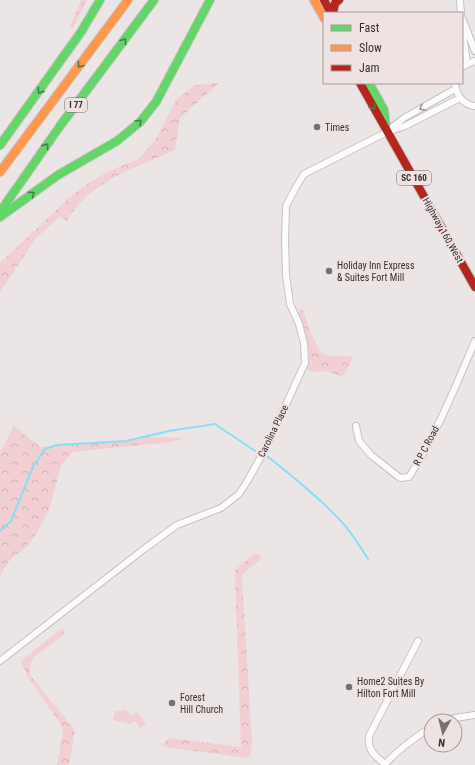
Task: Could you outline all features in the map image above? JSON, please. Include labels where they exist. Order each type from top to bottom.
[{"type":"main road","points":[[0,145],[82,32],[100,0]]},
{"type":"main road","name":"I 77","points":[[0,172],[128,0]]},
{"type":"main road","name":"I 77","points":[[0,212],[60,126],[154,0]]},
{"type":"main road","points":[[0,217],[58,175],[117,141],[140,122],[156,102],[210,0]]},
{"type":"main road","points":[[314,0],[323,16]]},
{"type":"main road","points":[[324,0],[337,2],[332,12]]},
{"type":"main road","points":[[324,0],[331,12]]},
{"type":"main road","name":"Highway 160 West","points":[[361,84],[475,287]]},
{"type":"main road","name":"Highway 160 West","points":[[370,84],[384,110],[387,132]]},
{"type":"street","points":[[460,0],[461,12]]},
{"type":"street","points":[[463,21],[475,51]]},
{"type":"street","points":[[463,38],[465,65],[475,61]]},
{"type":"street","points":[[387,132],[404,118],[455,86],[460,98],[466,104],[475,106]]},
{"type":"street","points":[[387,132],[405,126],[460,98]]},
{"type":"street","name":"Carolina Place","points":[[0,661],[144,548],[177,526],[221,508],[239,494],[267,446],[305,363],[304,343],[299,324],[290,304],[286,275],[286,206],[304,174],[387,132]]},
{"type":"street","name":"R P C Road","points":[[356,426],[359,441],[371,455],[400,478],[409,477],[439,423],[463,372],[475,341]]},
{"type":"street","points":[[418,641],[369,736],[369,748],[384,764],[423,732]]},
{"type":"street","points":[[463,717],[475,715]]},
{"type":"green space","points":[[81,0],[87,0],[73,28],[70,26]]},
{"type":"green space","points":[[219,83],[180,118],[175,150],[115,177],[100,186],[76,207],[67,221],[60,217],[36,238],[0,292],[0,263],[68,199],[84,186],[109,171],[139,159],[157,137],[176,100],[195,85]]},
{"type":"green space","points":[[300,309],[303,310],[313,339],[321,352],[328,356],[353,357],[346,373],[341,376],[324,371],[312,372],[307,369],[309,354],[306,336],[298,313]]},
{"type":"green space","points":[[14,426],[40,447],[126,441],[141,437],[185,438],[171,442],[72,452],[61,466],[49,510],[35,536],[25,548],[9,561],[1,574],[0,580],[0,453]]},
{"type":"green space","points":[[254,554],[261,555],[260,560],[243,574],[242,578],[252,742],[250,756],[248,758],[164,747],[162,745],[169,738],[241,747],[235,574],[236,569]]},
{"type":"green space","points":[[61,629],[64,629],[64,633],[33,659],[30,665],[30,675],[75,730],[69,765],[57,765],[63,731],[61,725],[26,674],[26,671],[21,664],[22,660]]},
{"type":"green space","points":[[126,709],[131,716],[137,712],[146,724],[140,728],[135,721],[130,724],[113,720],[115,711]]},
{"type":"waterway","points":[[0,531],[11,521],[33,467],[45,449],[57,445],[126,441],[169,431],[215,424],[255,451]]},
{"type":"waterway","points":[[267,456],[313,494],[339,519],[351,533],[368,559]]},
{"type":"traffic: fast","points":[[0,145],[81,32],[100,0]]},
{"type":"traffic: fast","points":[[0,212],[60,126],[154,0]]},
{"type":"traffic: fast","points":[[0,217],[58,175],[117,141],[140,122],[156,102],[210,0]]},
{"type":"traffic: fast","points":[[370,84],[384,110],[386,126]]},
{"type":"traffic: slow","points":[[0,172],[128,0]]},
{"type":"traffic: slow","points":[[314,0],[323,16]]},
{"type":"traffic: jam","points":[[324,0],[330,12]]},
{"type":"traffic: jam","points":[[333,12],[335,3],[339,0]]},
{"type":"traffic: jam","points":[[361,84],[475,287]]},
{"type":"place","name":"Times","points":[[317,127]]},
{"type":"place","name":"Holiday Inn Express & Suites Fort Mill","points":[[329,271]]},
{"type":"place","name":"Home2 Suites By Hilton Fort Mill","points":[[349,687]]},
{"type":"place","name":"Forest Hill Church","points":[[172,703]]}]
